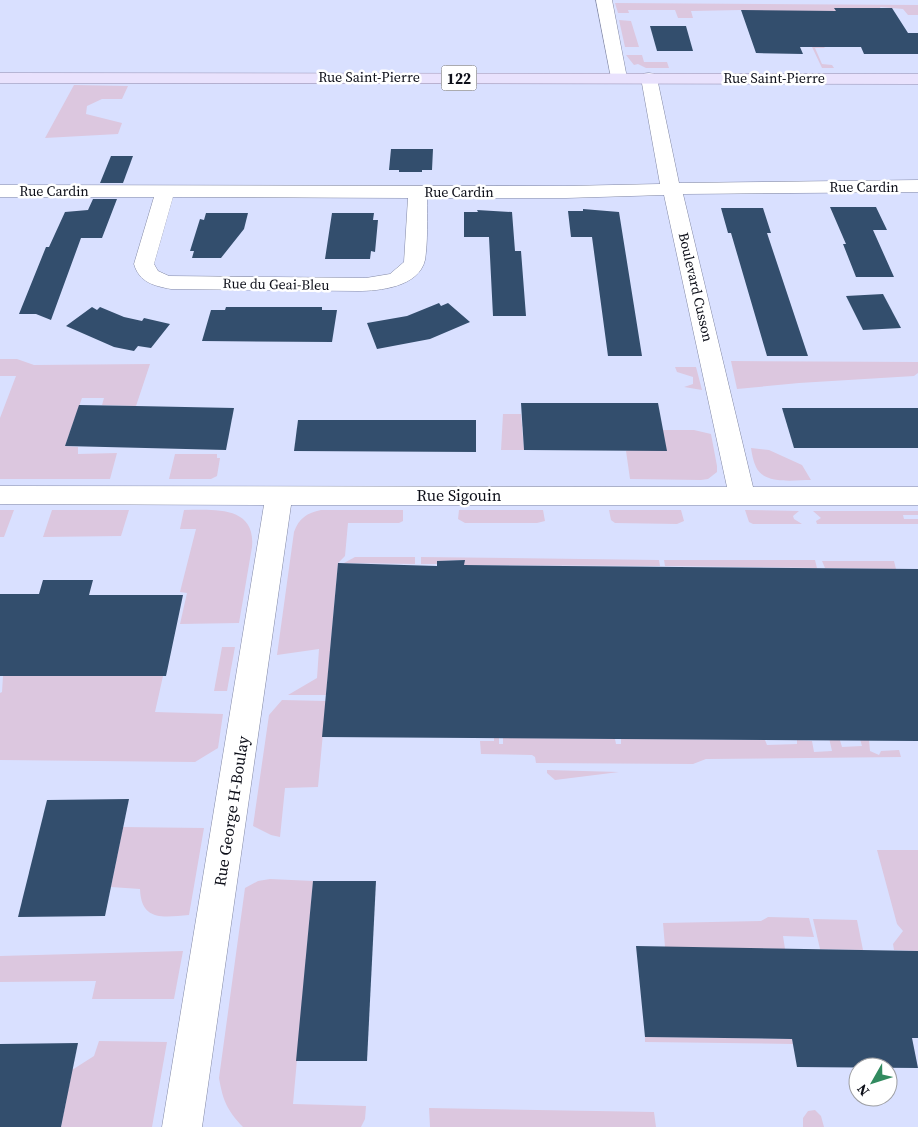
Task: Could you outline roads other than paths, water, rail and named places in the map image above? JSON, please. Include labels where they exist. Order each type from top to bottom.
[{"type":"main road","name":"Rue Saint-Pierre","points":[[0,78],[918,78]]},
{"type":"street","points":[[604,0],[619,78]]},
{"type":"street","name":"Boulevard Cusson","points":[[649,78],[667,176],[676,201],[703,314],[742,496]]},
{"type":"street","points":[[913,186],[918,204]]},
{"type":"street","name":"Rue Cardin","points":[[0,191],[570,192],[913,186]]},
{"type":"street","name":"Rue du Geai-Bleu","points":[[165,192],[144,264],[147,271],[154,278],[171,283],[349,285],[368,285],[386,282],[402,275],[410,268],[414,262],[418,192]]},
{"type":"street","name":"Rue Sigouin","points":[[0,495],[918,496]]},
{"type":"street","name":"Rue George H-Boulay","points":[[182,1127],[279,495]]}]
